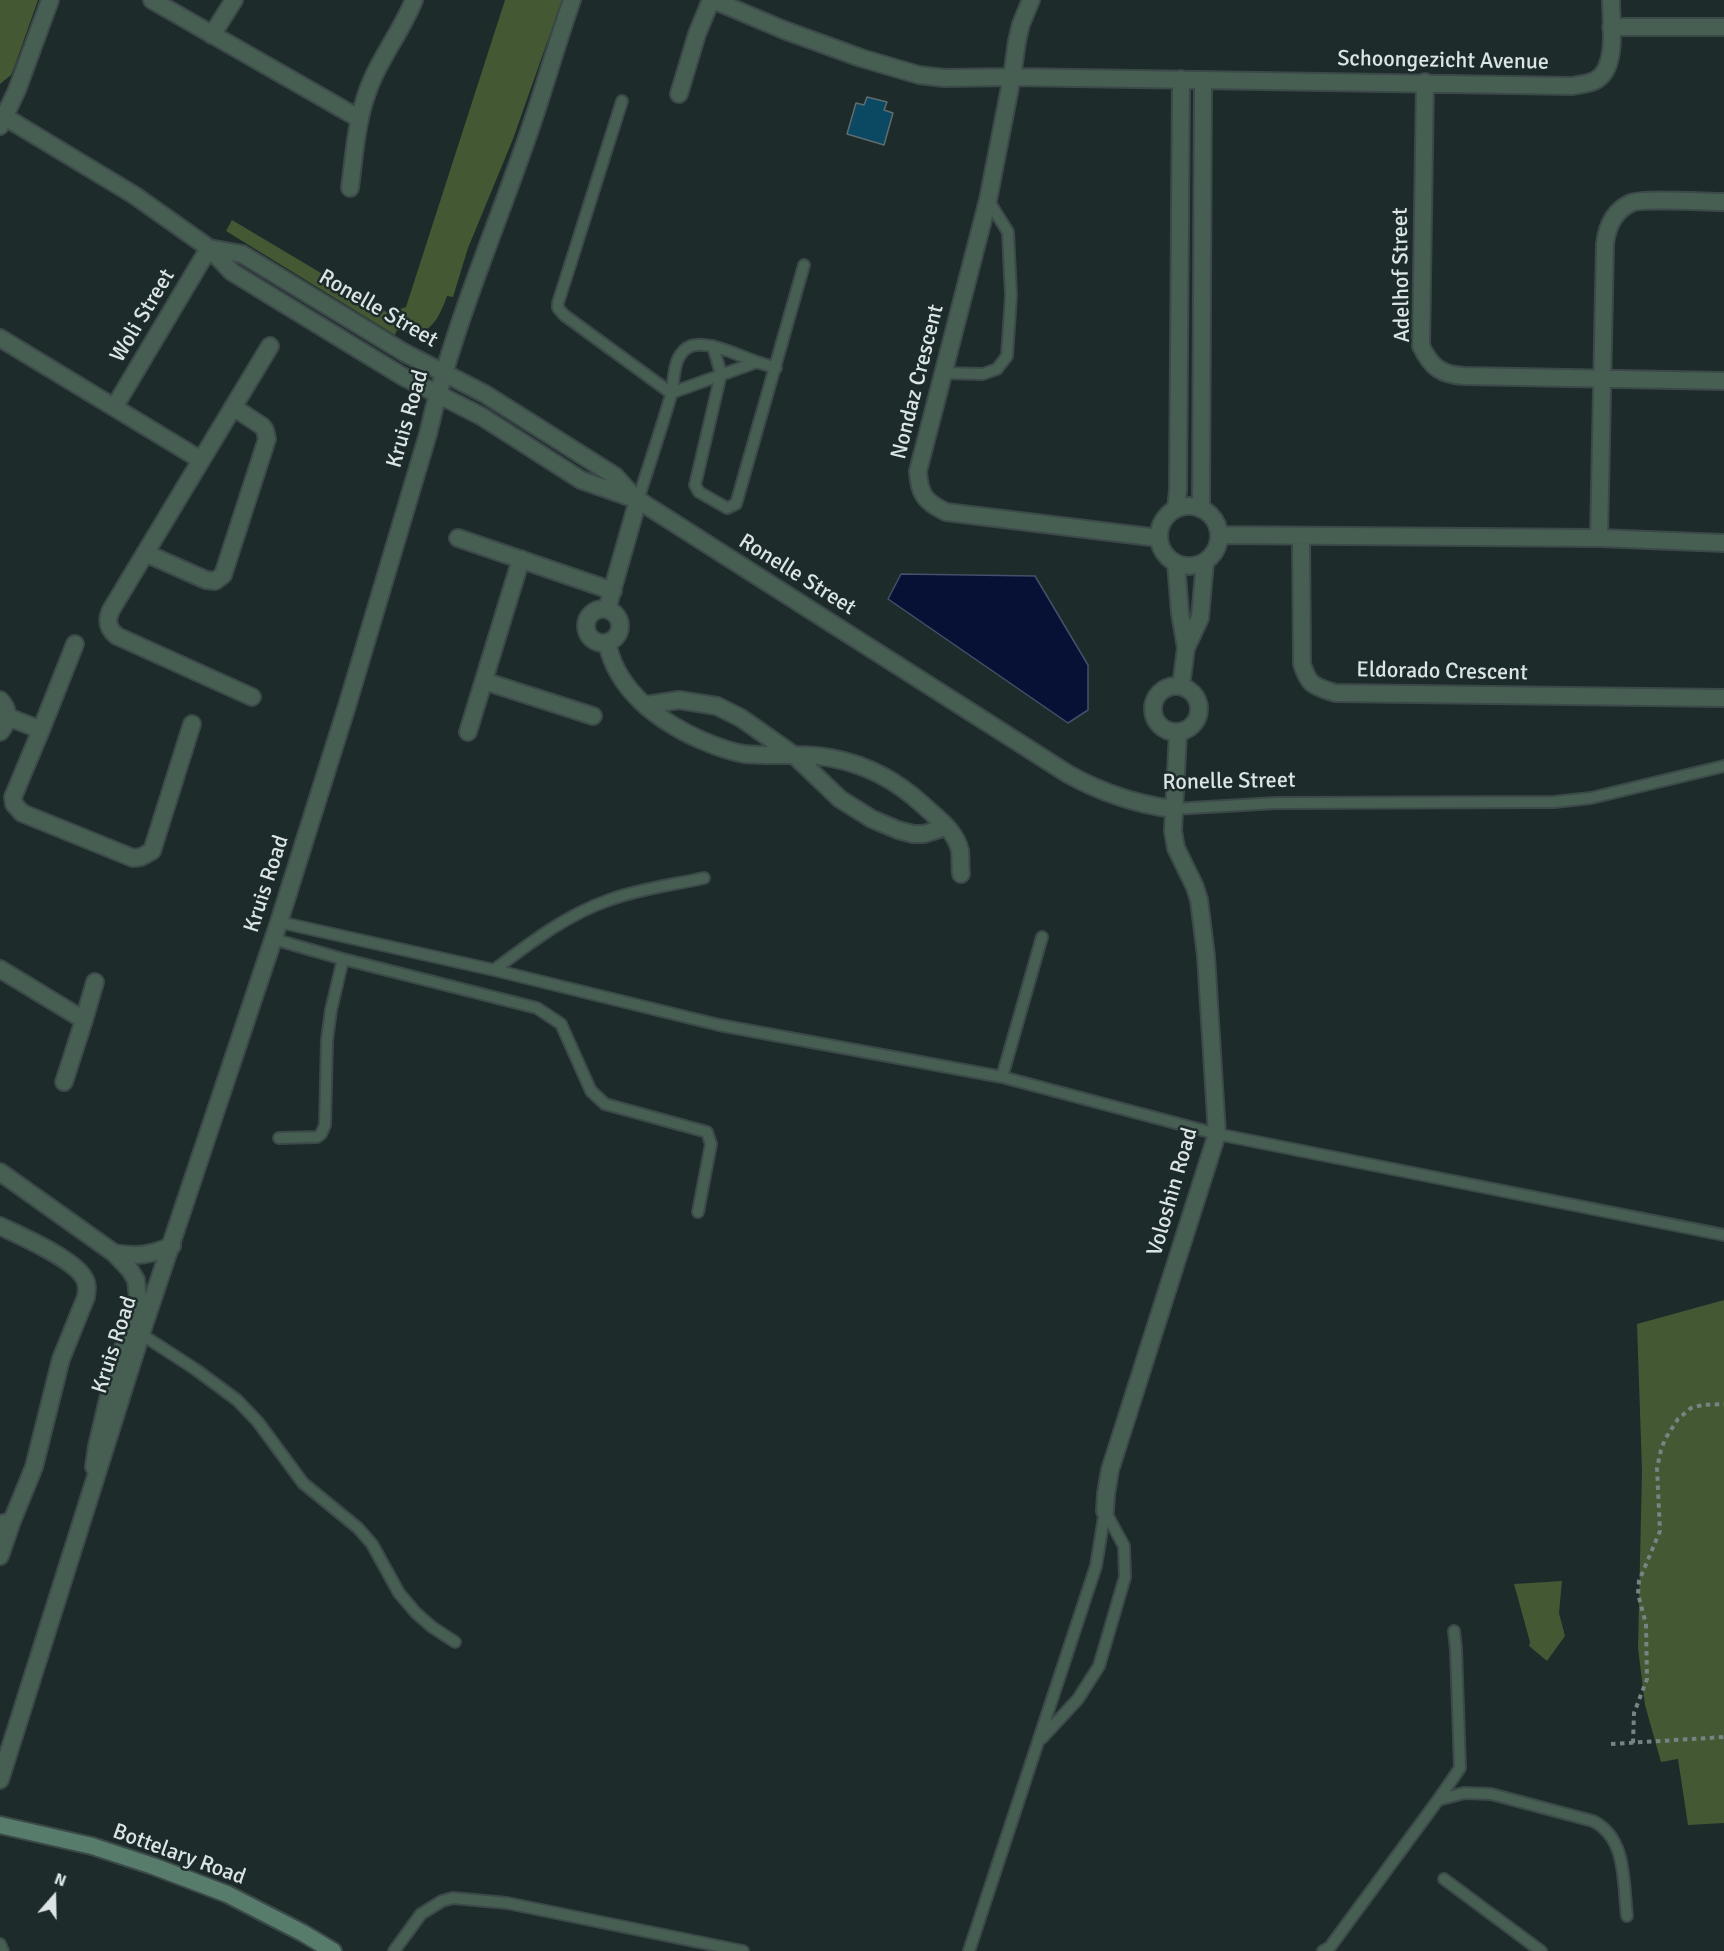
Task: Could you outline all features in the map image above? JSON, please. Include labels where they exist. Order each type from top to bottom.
[{"type":"main road","name":"Bottelary Road","points":[[0,1825],[92,1846],[206,1886],[265,1913],[333,1951]]},
{"type":"street","points":[[2,119],[50,0]]},
{"type":"street","points":[[152,0],[360,119]]},
{"type":"street","points":[[212,35],[234,0]]},
{"type":"street","points":[[350,188],[360,119],[366,95],[414,0]]},
{"type":"street","name":"Kruis Road","points":[[0,1780],[141,1334],[279,922],[347,706],[438,394],[572,0]]},
{"type":"street","points":[[679,94],[697,34],[712,0]]},
{"type":"street","name":"Schoongezicht Avenue","points":[[712,0],[784,30],[861,58],[919,75],[944,78],[1425,82],[1573,86],[1595,81],[1607,68],[1611,52],[1611,0]]},
{"type":"street","points":[[1012,77],[1021,24],[1031,0]]},
{"type":"street","points":[[1611,27],[1724,27]]},
{"type":"street","name":"Nondaz Crescent","points":[[1012,77],[988,200],[918,471],[918,485],[922,496],[934,507],[946,512],[1159,538]]},
{"type":"street","points":[[1176,509],[1181,79]]},
{"type":"street","points":[[1201,509],[1203,80]]},
{"type":"street","name":"Adelhof Street","points":[[1425,82],[1421,346],[1427,358],[1437,369],[1451,375],[1724,381]]},
{"type":"street","name":"Ronelle Street","points":[[2,119],[134,195],[209,248],[232,272],[402,376],[481,416],[580,480],[638,501],[1068,774],[1113,796],[1135,803],[1173,809]]},
{"type":"street","points":[[1599,538],[1607,227],[1618,211],[1633,202],[1724,202]]},
{"type":"street","name":"Ronelle Street","points":[[209,248],[242,254],[405,353],[485,394],[615,476],[638,501]]},
{"type":"street","name":"Woli Street","points":[[115,406],[209,248]]},
{"type":"street","points":[[0,338],[201,460]]},
{"type":"street","points":[[252,697],[117,636],[110,630],[108,615],[270,346]]},
{"type":"street","points":[[145,553],[210,581],[223,575],[267,439],[262,426],[233,407]]},
{"type":"street","points":[[607,609],[638,501]]},
{"type":"street","points":[[1186,506],[1201,509],[1212,517],[1217,525],[1218,544],[1215,553],[1205,562],[1190,567],[1176,563],[1163,553],[1159,538],[1161,523],[1176,509],[1186,506]]},
{"type":"street","points":[[1219,535],[1599,538],[1724,543]]},
{"type":"street","name":"Eldorado Crescent","points":[[1301,536],[1302,664],[1307,679],[1319,688],[1335,693],[1724,698]]},
{"type":"street","points":[[458,538],[613,591]]},
{"type":"street","points":[[468,732],[520,559]]},
{"type":"street","points":[[1186,648],[1200,618],[1205,562]]},
{"type":"street","points":[[1176,563],[1180,613],[1186,648],[1181,686]]},
{"type":"street","points":[[607,609],[616,616],[620,626],[616,636],[601,643],[587,634],[586,623],[591,613],[607,609]]},
{"type":"street","points":[[607,642],[610,657],[628,688],[659,717],[675,727],[713,745],[742,753],[822,756],[868,769],[892,780],[946,827],[955,838],[960,850],[961,874]]},
{"type":"street","points":[[75,644],[13,797],[17,809],[22,813],[133,858],[141,857],[152,851],[192,724]]},
{"type":"street","points":[[484,681],[593,716]]},
{"type":"street","points":[[1175,685],[1181,686],[1191,690],[1196,696],[1200,712],[1192,726],[1178,732],[1163,729],[1158,724],[1153,703],[1161,691],[1175,685]]},
{"type":"street","points":[[0,700],[6,710],[4,725],[42,730]]},
{"type":"street","points":[[646,705],[679,700],[717,706],[741,718],[795,756],[840,799],[872,819],[912,834],[924,834],[946,827]]},
{"type":"street","points":[[1173,809],[1178,732]]},
{"type":"street","name":"Voloshin Road","points":[[1105,1511],[1110,1470],[1216,1134],[1206,956],[1199,900],[1195,886],[1176,848],[1173,809]]},
{"type":"street","points":[[0,969],[84,1020]]},
{"type":"street","points":[[64,1082],[95,982]]},
{"type":"street","points":[[0,1172],[114,1253],[133,1275],[138,1289],[138,1298],[109,1395],[97,1446],[89,1498]]},
{"type":"street","points":[[0,1226],[70,1264],[79,1271],[87,1286],[86,1297],[61,1359],[34,1467],[6,1522],[0,1556]]},
{"type":"street","points":[[114,1253],[132,1256],[148,1255],[172,1246]]},
{"type":"lane","points":[[622,101],[561,292],[558,308],[564,315],[671,393]]},
{"type":"lane","points":[[943,373],[983,374],[997,369],[1007,356],[1011,296],[1008,232],[988,200]]},
{"type":"lane","points":[[713,346],[721,374],[695,485],[699,492],[727,508],[736,504],[804,265]]},
{"type":"lane","points":[[638,501],[671,393],[677,362],[687,347],[713,346],[776,368]]},
{"type":"lane","points":[[671,393],[757,362]]},
{"type":"lane","name":"Ronelle Street","points":[[1173,809],[1276,802],[1554,802],[1591,798],[1724,766]]},
{"type":"lane","points":[[494,970],[544,933],[591,908],[635,892],[704,878]]},
{"type":"lane","points":[[279,922],[494,970],[719,1025],[1002,1077],[1216,1134],[1724,1235]]},
{"type":"lane","points":[[1002,1077],[1042,937]]},
{"type":"lane","points":[[273,939],[537,1008],[554,1018],[561,1024],[591,1090],[597,1098],[605,1104],[706,1132],[711,1144],[698,1212]]},
{"type":"lane","points":[[279,1138],[317,1137],[325,1125],[327,1040],[331,1010],[344,959]]},
{"type":"lane","points":[[141,1334],[237,1400],[258,1422],[303,1484],[358,1528],[372,1544],[399,1593],[416,1613],[432,1627],[455,1641]]},
{"type":"lane","points":[[1038,1743],[1078,1699],[1099,1666],[1119,1599],[1125,1577],[1124,1546],[1105,1511]]},
{"type":"lane","points":[[969,1951],[1096,1566],[1105,1511]]},
{"type":"lane","points":[[1323,1951],[1330,1947],[1460,1768],[1454,1631]]},
{"type":"lane","points":[[1438,1800],[1464,1793],[1491,1794],[1601,1825],[1613,1836],[1619,1851],[1628,1916]]},
{"type":"lane","points":[[1444,1879],[1541,1951]]},
{"type":"lane","points":[[394,1951],[421,1914],[442,1901],[453,1898],[507,1903],[743,1951]]},
{"type":"lane","points":[[0,1944],[3,1951]]},
{"type":"path","points":[[1633,1743],[1634,1713],[1647,1679],[1646,1624],[1638,1594],[1639,1581],[1660,1531],[1657,1468],[1661,1450],[1678,1419],[1691,1408],[1724,1404]]},
{"type":"path","points":[[1611,1744],[1724,1737]]},
{"type":"green space","points":[[0,0],[38,0],[11,75],[0,84]]},
{"type":"green space","points":[[505,0],[562,0],[513,139],[468,248],[453,297],[447,296],[435,321],[424,331],[408,333],[397,330],[395,335],[226,231],[232,220],[388,313],[406,307]]},
{"type":"green space","points":[[1724,1300],[1724,1823],[1688,1825],[1678,1759],[1661,1762],[1645,1705],[1638,1648],[1642,1471],[1637,1324]]},
{"type":"green space","points":[[1562,1581],[1559,1613],[1565,1636],[1547,1661],[1529,1646],[1530,1642],[1514,1584]]},
{"type":"water","points":[[901,574],[1035,576],[1088,665],[1088,710],[1068,723],[888,599]]},
{"type":"building","points":[[867,97],[887,102],[884,110],[893,113],[884,145],[847,134],[856,103],[864,105]]}]
